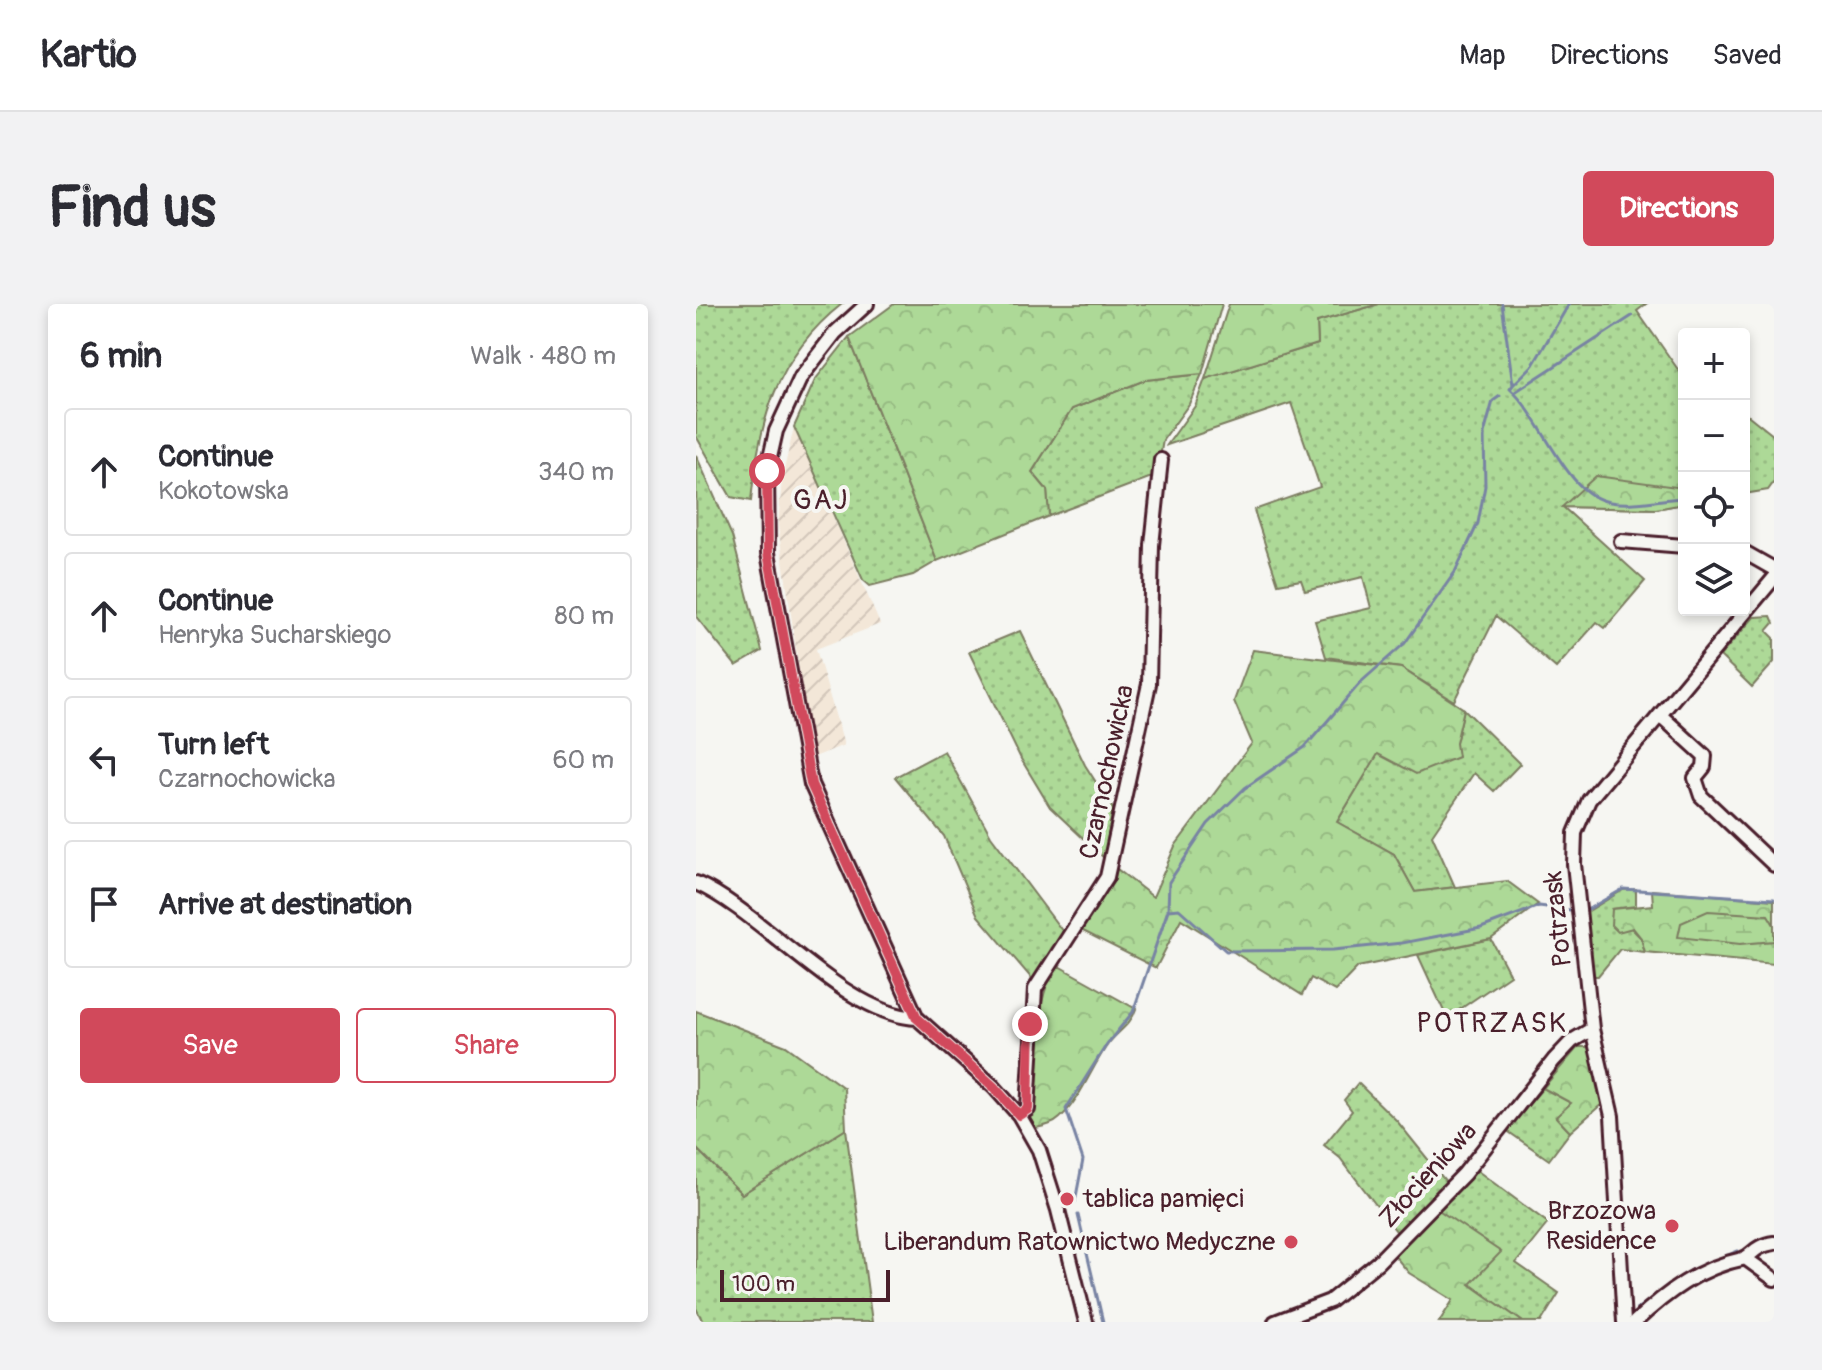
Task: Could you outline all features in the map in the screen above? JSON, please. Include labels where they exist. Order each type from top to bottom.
[{"type":"street","points":[[867,304],[822,348],[783,413],[767,471],[766,532],[811,784],[917,1018],[994,1087],[1019,1115],[1039,1150],[1058,1210],[1086,1322]]},
{"type":"street","name":"Czarnochowicka","points":[[1019,1115],[1028,1109],[1035,989],[1107,877],[1149,684],[1152,545],[1161,460]]},
{"type":"street","points":[[1621,541],[1678,546]]},
{"type":"street","points":[[1750,555],[1774,569]]},
{"type":"street","name":"Potrzask","points":[[1624,1322],[1612,1116],[1592,1029],[1574,864],[1575,833],[1589,800],[1774,578]]},
{"type":"street","points":[[1660,715],[1705,756],[1704,767],[1695,778],[1701,796],[1774,865]]},
{"type":"street","points":[[696,883],[739,907],[830,979],[882,1009],[917,1018]]},
{"type":"street","name":"Złocieniowa","points":[[1275,1322],[1337,1297],[1378,1262],[1464,1174],[1554,1060],[1572,1041],[1592,1029]]},
{"type":"street","points":[[1635,1322],[1676,1287],[1709,1267],[1745,1258],[1757,1246],[1774,1243]]},
{"type":"street","points":[[1745,1258],[1774,1279]]},
{"type":"shaded area","points":[[794,427],[880,624],[816,649],[844,745],[812,758],[778,526],[782,478]]},
{"type":"green space","points":[[696,304],[842,304],[819,324],[786,368],[766,417],[751,501],[731,497],[696,436]]},
{"type":"green space","points":[[894,304],[1222,304],[1202,374],[1145,380],[1072,409],[1032,472],[1047,490],[1049,516],[937,561],[849,337]]},
{"type":"green space","points":[[1229,304],[1379,304],[1317,322],[1318,344],[1205,379]]},
{"type":"green space","points":[[1379,304],[1646,304],[1637,311],[1678,369],[1678,505],[1656,509],[1563,507],[1645,581],[1605,628],[1597,622],[1556,668],[1496,616],[1454,701],[1401,668],[1326,657],[1315,621],[1371,608],[1363,577],[1305,591],[1301,580],[1278,584],[1254,510],[1320,487],[1291,403],[1167,445],[1195,406],[1205,379],[1318,344],[1317,322]]},
{"type":"green space","points":[[849,337],[937,561],[913,575],[870,586],[863,580],[794,427],[815,380]]},
{"type":"green space","points":[[1202,374],[1189,404],[1163,440],[1157,475],[1049,516],[1047,490],[1032,472],[1072,409],[1145,380]]},
{"type":"green space","points":[[1750,417],[1774,436],[1774,482],[1768,490],[1750,493]]},
{"type":"green space","points":[[696,455],[732,536],[762,651],[736,666],[697,618]]},
{"type":"green space","points":[[1596,476],[1678,487],[1678,505],[1656,509],[1562,507]]},
{"type":"green space","points":[[1771,616],[1774,623],[1767,631],[1774,638],[1774,662],[1752,687],[1720,656],[1754,617]]},
{"type":"green space","points":[[1020,631],[1085,765],[1113,809],[1104,858],[1050,807],[1021,759],[969,652]]},
{"type":"green space","points":[[1253,650],[1401,668],[1464,709],[1456,743],[1458,757],[1416,774],[1378,754],[1337,822],[1394,854],[1415,892],[1507,881],[1538,904],[1491,939],[1358,967],[1335,991],[1311,978],[1302,995],[1181,919],[1156,968],[1079,929],[1117,869],[1153,897],[1175,846],[1252,743],[1234,701]]},
{"type":"green space","points":[[1464,709],[1520,764],[1494,791],[1474,773],[1432,835],[1455,887],[1415,892],[1394,854],[1337,822],[1378,753],[1456,743]]},
{"type":"green space","points":[[944,751],[991,836],[1063,932],[1033,980],[978,916],[944,836],[895,777]]},
{"type":"green space","points":[[1636,889],[1636,906],[1612,909],[1641,938],[1645,952],[1620,949],[1598,976],[1591,976],[1587,912],[1623,890]]},
{"type":"green space","points":[[1652,890],[1774,900],[1774,964],[1645,952],[1641,938],[1633,928],[1618,932],[1611,925],[1612,909],[1653,905]]},
{"type":"green space","points":[[1708,911],[1768,915],[1774,925],[1774,941],[1740,944],[1678,937],[1681,923]]},
{"type":"green space","points":[[1491,939],[1510,975],[1447,1018],[1418,955]]},
{"type":"green space","points":[[1055,964],[1136,1009],[1128,1023],[1109,1043],[1067,1110],[1055,1122],[1036,1128],[1029,1117],[1035,1039],[1042,1001]]},
{"type":"green space","points":[[696,1011],[786,1046],[844,1088],[846,1129],[742,1194],[696,1148]]},
{"type":"green space","points":[[1578,1047],[1590,1047],[1603,1103],[1570,1132],[1556,1117],[1571,1103],[1543,1088]]},
{"type":"green space","points":[[1358,1083],[1397,1121],[1447,1183],[1399,1235],[1340,1158],[1324,1145],[1352,1111],[1344,1100]]},
{"type":"green space","points":[[1543,1088],[1571,1103],[1556,1117],[1570,1132],[1549,1160],[1506,1130]]},
{"type":"green space","points":[[846,1129],[872,1322],[703,1322],[696,1308],[696,1148],[742,1194]]},
{"type":"green space","points":[[1475,1169],[1548,1223],[1516,1263],[1559,1293],[1541,1322],[1523,1322],[1469,1284],[1437,1209]]},
{"type":"green space","points":[[1437,1209],[1501,1252],[1470,1284],[1523,1322],[1439,1322],[1453,1300],[1409,1273],[1393,1254]]},
{"type":"waterway","points":[[1502,304],[1513,385],[1510,389],[1534,418],[1580,486],[1610,502],[1678,499]]},
{"type":"waterway","points":[[1513,385],[1533,365],[1569,304]]},
{"type":"waterway","points":[[1515,392],[1632,316]]},
{"type":"waterway","points":[[1075,1202],[1083,1160],[1066,1109],[1107,1044],[1133,1012],[1168,910],[1169,882],[1208,824],[1245,788],[1305,747],[1361,682],[1405,643],[1455,572],[1478,523],[1485,486],[1484,434],[1493,401],[1500,396]]},
{"type":"waterway","points":[[1587,910],[1623,889],[1774,899]]},
{"type":"waterway","points":[[1168,910],[1179,909],[1226,951],[1333,950],[1402,943],[1481,928],[1539,906],[1570,910]]},
{"type":"waterway","points":[[1078,1215],[1103,1322]]},
{"type":"waterway","points":[[1637,1309],[1690,1271],[1738,1251]]},
{"type":"place","name":"tablica pamięci","points":[[1067,1199]]},
{"type":"place","name":"Brzozowa Residence","points":[[1672,1226]]},
{"type":"place","name":"Liberandum Ratownictwo Medyczne","points":[[1291,1242]]},
{"type":"district","name":"GAJ","points":[[821,500]]},
{"type":"district","name":"POTRZASK","points":[[1492,1023]]},
{"type":"route","points":[[767,471],[765,508],[768,553],[811,784],[917,1018],[945,1047],[994,1087],[1019,1115],[1028,1109],[1030,1024]]}]
